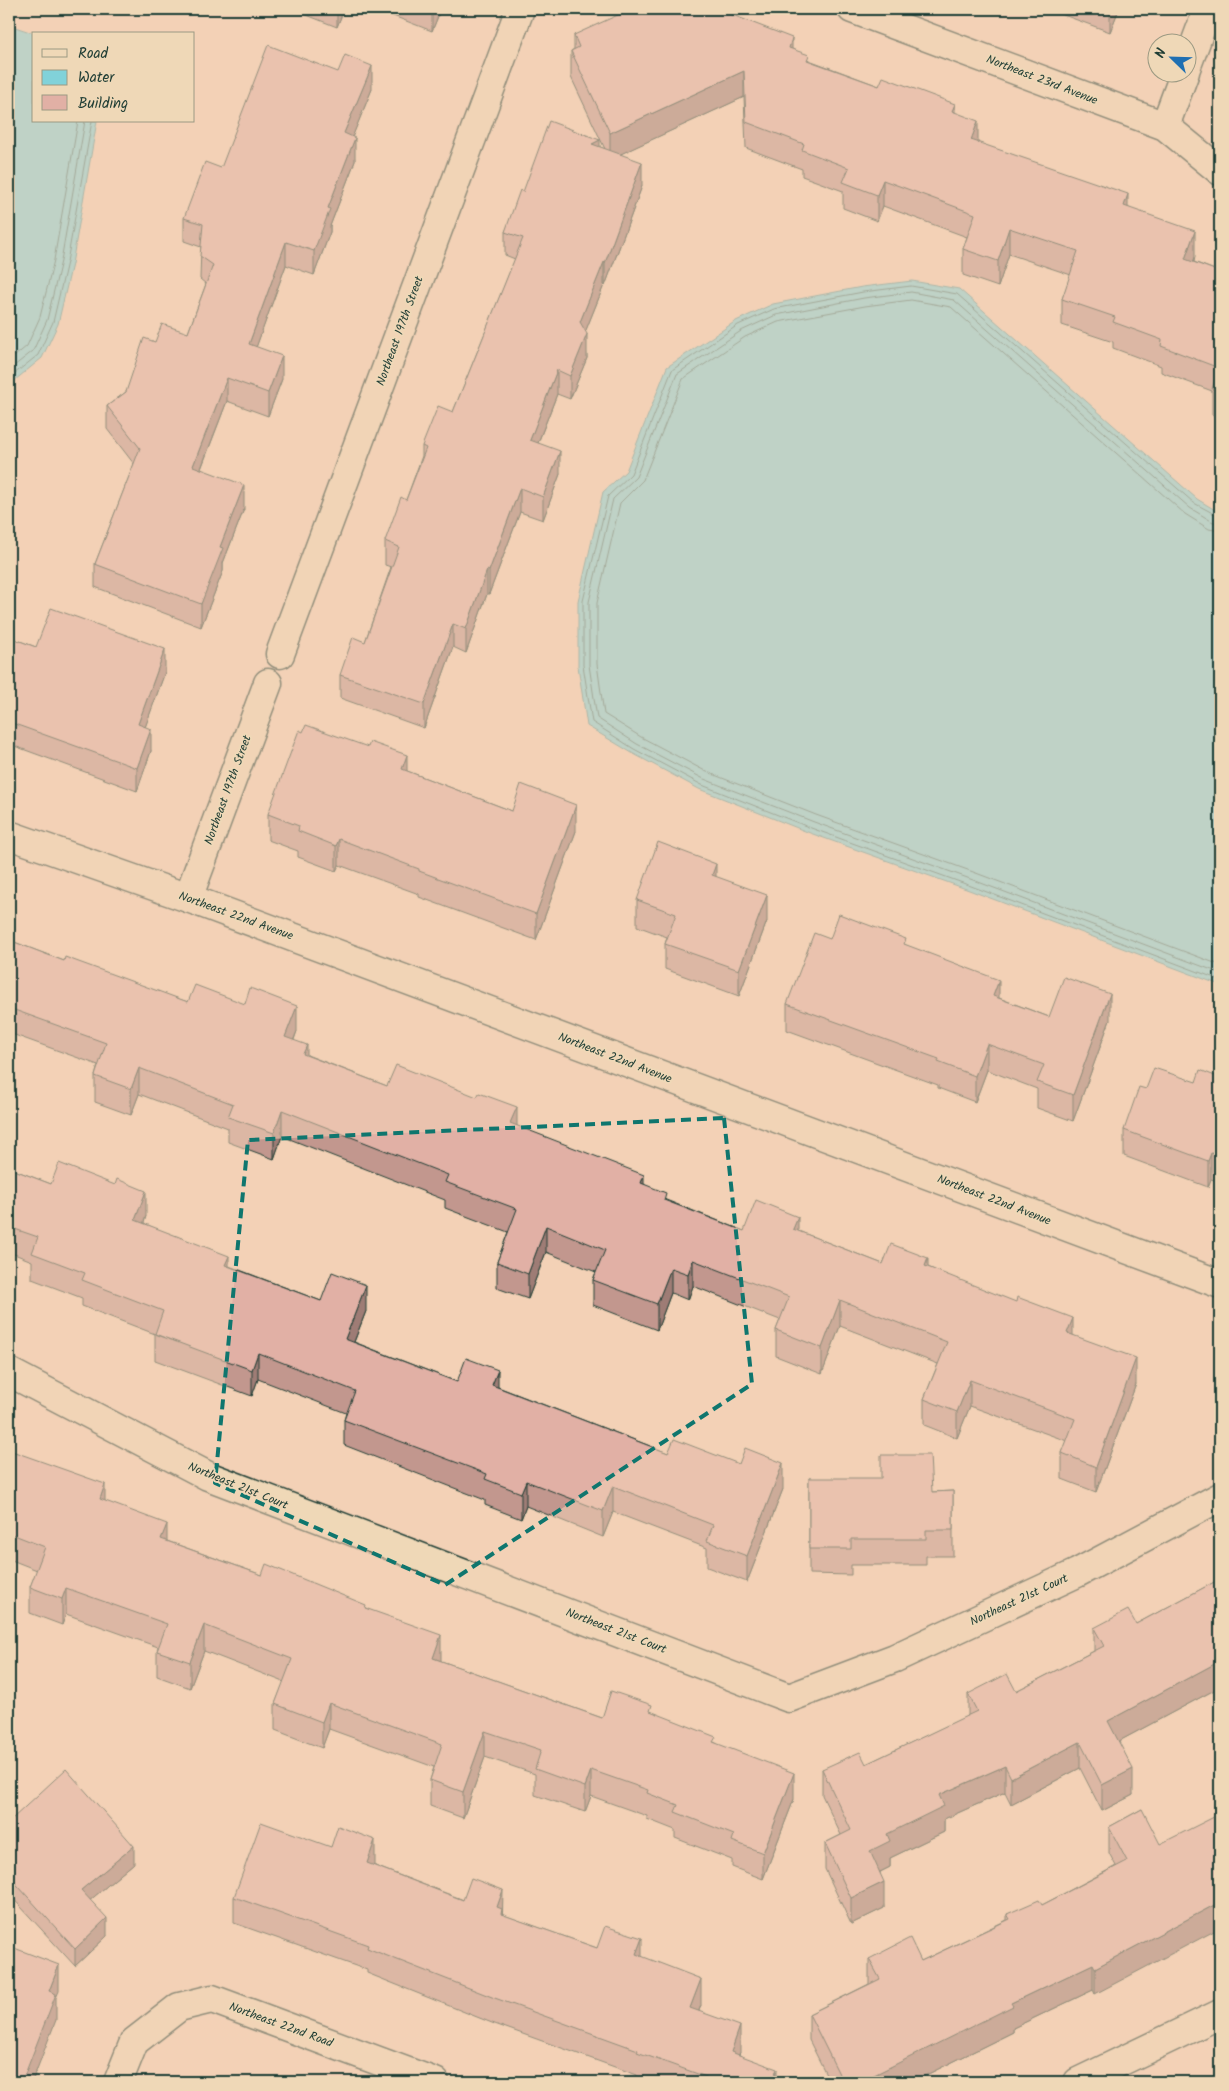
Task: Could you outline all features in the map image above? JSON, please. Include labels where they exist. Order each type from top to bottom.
[{"type":"street","name":"Northeast 197th Street","points":[[280,654],[520,9]]},
{"type":"street","name":"Northeast 23rd Avenue","points":[[852,9],[1165,126],[1220,171]]},
{"type":"street","points":[[1196,41],[1208,9]]},
{"type":"street","points":[[1165,126],[1181,82]]},
{"type":"street","name":"Northeast 197th Street","points":[[188,898],[268,683]]},
{"type":"street","name":"Northeast 22nd Avenue","points":[[9,835],[188,898],[1220,1284]]},
{"type":"street","name":"Northeast 21st Court","points":[[9,1372],[208,1476],[789,1698],[903,1654],[1076,1573],[1220,1497]]},
{"type":"street","name":"Northeast 22nd Road","points":[[118,2082],[134,2042],[179,2006],[212,1999],[435,2082]]},
{"type":"street","points":[[1078,2082],[1220,2014]]},
{"type":"highlighted area","points":[[724,1118],[752,1384],[445,1585],[215,1483],[248,1140]]},
{"type":"water","points":[[9,25],[32,33],[32,122],[97,122],[72,264],[58,324],[42,358],[9,385]]},
{"type":"water","points":[[912,281],[959,289],[1197,499],[1220,513],[1220,985],[969,890],[810,833],[699,789],[587,726],[578,666],[578,601],[603,492],[626,471],[667,367],[736,321],[773,304],[862,287]]},
{"type":"building","points":[[631,9],[717,9],[792,38],[789,48],[809,55],[807,60],[879,86],[883,77],[955,104],[952,111],[978,121],[971,140],[1128,194],[1124,206],[1195,231],[1185,259],[1220,272],[1220,392],[1212,389],[1219,368],[1161,346],[1162,340],[1113,322],[1115,317],[1062,299],[1078,251],[1009,228],[998,261],[963,249],[975,214],[883,180],[877,195],[843,182],[849,168],[802,150],[804,144],[746,122],[744,71],[610,133],[571,51],[579,47],[574,35]]},
{"type":"building","points":[[268,45],[338,72],[345,55],[372,66],[344,133],[355,138],[328,208],[330,209],[314,251],[286,242],[249,344],[282,356],[268,393],[227,378],[193,466],[244,485],[220,547],[223,548],[201,604],[95,564],[140,448],[107,406],[126,392],[144,338],[155,342],[162,324],[188,333],[213,265],[200,256],[203,224],[184,218],[205,162],[221,168]]},
{"type":"building","points":[[549,121],[600,140],[592,144],[642,162],[605,263],[580,322],[587,334],[570,376],[557,370],[530,440],[560,451],[543,497],[520,488],[466,629],[453,624],[424,704],[340,675],[353,637],[365,642],[399,547],[385,541],[401,497],[406,500],[426,448],[422,446],[438,406],[453,412],[523,238],[505,232],[520,190],[523,192]]},
{"type":"building","points":[[51,608],[165,649],[138,724],[151,729],[137,768],[9,722],[9,637],[36,647]]},
{"type":"building","points":[[306,725],[368,747],[370,742],[407,755],[402,769],[512,811],[521,784],[576,805],[536,914],[339,839],[336,846],[298,831],[299,826],[268,814],[299,730],[303,732]]},
{"type":"building","points":[[658,842],[716,864],[712,875],[767,895],[739,970],[665,944],[676,914],[637,900]]},
{"type":"building","points":[[839,914],[906,939],[904,944],[999,980],[993,996],[1049,1017],[1064,977],[1110,994],[1073,1095],[1037,1082],[1044,1065],[987,1044],[975,1076],[938,1062],[939,1059],[787,1004],[814,933],[830,939]]},
{"type":"building","points":[[9,940],[64,961],[65,957],[188,1002],[195,985],[245,1004],[250,988],[297,1006],[285,1037],[307,1045],[303,1054],[387,1086],[396,1065],[477,1097],[479,1093],[517,1107],[510,1123],[644,1175],[641,1183],[666,1193],[664,1200],[744,1231],[756,1200],[798,1217],[793,1229],[883,1264],[891,1244],[928,1258],[925,1266],[1016,1302],[1017,1297],[1073,1318],[1067,1333],[1136,1358],[1096,1467],[1062,1453],[1075,1419],[970,1380],[957,1412],[924,1399],[947,1342],[840,1300],[822,1348],[776,1330],[789,1297],[693,1260],[688,1274],[671,1268],[657,1304],[593,1280],[605,1250],[546,1226],[528,1274],[497,1262],[517,1209],[445,1182],[448,1175],[282,1110],[274,1133],[228,1117],[233,1104],[139,1068],[131,1089],[95,1076],[106,1043],[9,1008]]},
{"type":"building","points":[[1154,1068],[1196,1082],[1200,1070],[1220,1078],[1220,1156],[1211,1153],[1208,1161],[1124,1130],[1139,1087],[1146,1089]]},
{"type":"building","points":[[59,1163],[115,1185],[117,1179],[146,1191],[135,1220],[229,1256],[225,1265],[321,1301],[332,1272],[366,1285],[345,1339],[457,1382],[466,1358],[498,1370],[492,1385],[668,1453],[674,1439],[739,1464],[745,1448],[783,1463],[747,1556],[707,1541],[713,1525],[613,1486],[603,1511],[526,1481],[521,1493],[485,1479],[487,1474],[344,1420],[355,1391],[258,1353],[252,1370],[155,1334],[163,1311],[82,1280],[85,1273],[32,1253],[38,1237],[9,1227],[9,1168],[51,1184]]},
{"type":"building","points":[[9,1450],[105,1484],[100,1499],[167,1524],[161,1539],[262,1575],[266,1564],[366,1605],[365,1608],[441,1635],[433,1658],[602,1718],[611,1691],[652,1705],[650,1711],[716,1737],[713,1742],[794,1773],[763,1853],[732,1841],[734,1835],[675,1812],[678,1805],[647,1793],[648,1790],[591,1770],[585,1787],[535,1769],[541,1750],[485,1731],[463,1792],[430,1780],[442,1744],[329,1703],[322,1722],[275,1704],[292,1659],[204,1625],[190,1662],[157,1651],[167,1624],[66,1588],[62,1599],[30,1587],[45,1547],[9,1533]]},
{"type":"building","points":[[881,1455],[930,1455],[932,1492],[953,1491],[953,1530],[926,1530],[926,1539],[851,1539],[851,1549],[809,1549],[809,1478],[881,1478]]},
{"type":"building","points":[[1220,1579],[1220,1661],[1108,1721],[1133,1769],[1102,1785],[1080,1742],[1011,1778],[1005,1766],[939,1795],[944,1806],[887,1834],[890,1841],[870,1851],[884,1882],[851,1898],[825,1843],[851,1830],[822,1769],[860,1752],[866,1764],[977,1711],[968,1694],[1007,1674],[1016,1691],[1104,1646],[1094,1628],[1128,1610],[1136,1624]]},
{"type":"building","points":[[66,1769],[134,1846],[81,1890],[107,1918],[75,1949],[9,1876],[9,1816],[12,1819]]},
{"type":"building","points":[[1142,1809],[1160,1844],[1220,1814],[1220,1902],[1095,1968],[1093,1964],[1011,2003],[1013,2006],[860,2082],[843,2082],[809,2014],[880,1979],[869,1959],[910,1938],[921,1961],[1010,1919],[1007,1914],[1039,1900],[1042,1905],[1127,1861],[1109,1827]]},
{"type":"building","points":[[261,1822],[331,1847],[338,1826],[375,1840],[367,1863],[463,1900],[471,1878],[503,1890],[497,1907],[502,1909],[501,1914],[597,1948],[605,1926],[642,1938],[636,1954],[701,1979],[690,2008],[740,2026],[731,2052],[777,2069],[771,2082],[720,2082],[492,1997],[367,1948],[368,1945],[234,1897]]},
{"type":"building","points":[[9,1946],[59,1965],[49,1991],[56,1994],[22,2082],[9,2082]]}]
